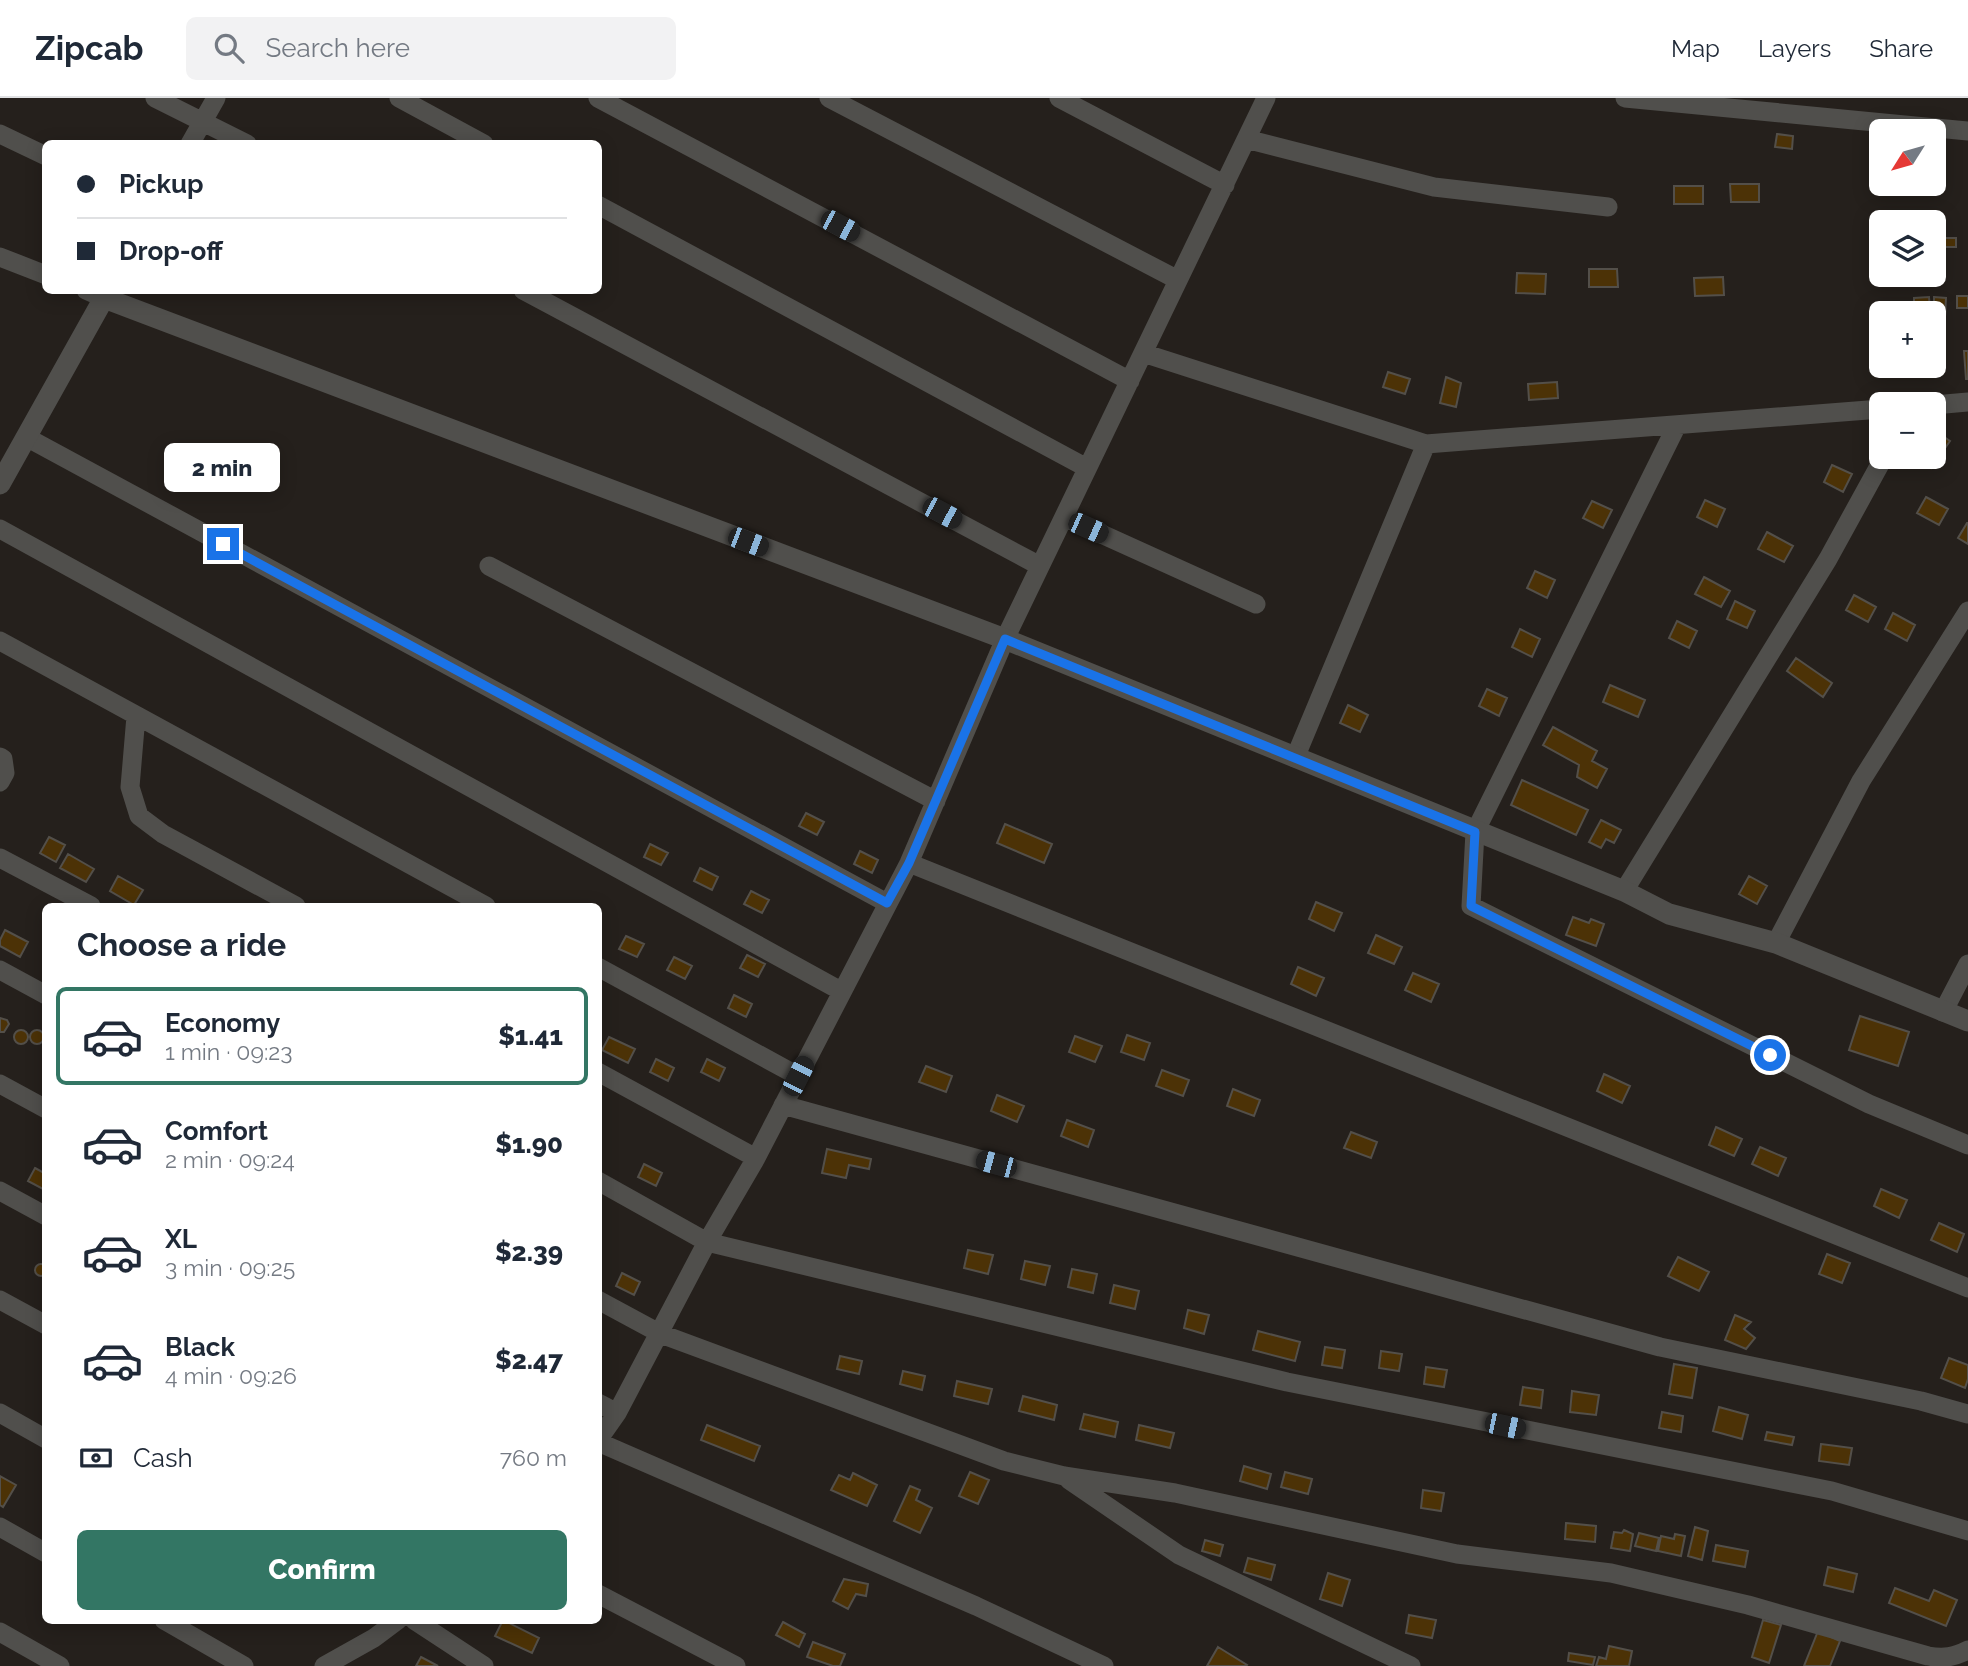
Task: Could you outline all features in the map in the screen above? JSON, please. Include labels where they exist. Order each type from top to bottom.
[{"type":"street","points":[[155,98],[240,140]]},
{"type":"street","points":[[192,140],[216,98]]},
{"type":"street","points":[[399,98],[477,140]]},
{"type":"street","points":[[598,98],[1130,380]]},
{"type":"street","points":[[829,98],[1178,281]]},
{"type":"street","points":[[1059,98],[1224,184]]},
{"type":"street","points":[[602,1435],[618,1413],[708,1242],[756,1158],[909,863],[1005,639],[1266,98]]},
{"type":"street","points":[[1625,98],[1968,131]]},
{"type":"street","points":[[0,134],[42,154]]},
{"type":"street","points":[[1246,139],[1434,187],[1608,207]]},
{"type":"street","points":[[602,207],[1087,468]]},
{"type":"street","points":[[0,257],[42,273]]},
{"type":"street","points":[[0,484],[99,294]]},
{"type":"street","points":[[103,294],[1005,639],[1624,891],[1669,914],[1776,943],[1968,1021]]},
{"type":"street","points":[[530,294],[1040,566]]},
{"type":"street","points":[[1143,353],[1426,444],[1869,410]]},
{"type":"street","points":[[1946,404],[1968,402]]},
{"type":"street","points":[[1677,425],[1475,832],[1471,906],[1869,1104],[1968,1145]]},
{"type":"street","points":[[26,438],[887,903]]},
{"type":"street","points":[[1295,758],[1426,444]]},
{"type":"street","points":[[1624,891],[1828,559],[1877,469]]},
{"type":"street","points":[[1064,517],[1256,604]]},
{"type":"street","points":[[0,529],[841,990]]},
{"type":"street","points":[[489,566],[936,801]]},
{"type":"street","points":[[1776,943],[1861,781],[1968,611]]},
{"type":"street","points":[[0,642],[480,903]]},
{"type":"street","points":[[136,716],[130,787],[139,816],[163,834],[290,903]]},
{"type":"street","points":[[0,757],[3,759],[5,773],[0,782]]},
{"type":"street","points":[[0,858],[85,903]]},
{"type":"street","points":[[909,863],[1968,1288]]},
{"type":"street","points":[[1943,1012],[1968,964]]},
{"type":"street","points":[[602,969],[798,1076]]},
{"type":"street","points":[[0,970],[42,993]]},
{"type":"street","points":[[602,1074],[756,1158]]},
{"type":"street","points":[[0,1084],[42,1107]]},
{"type":"street","points":[[783,1105],[1660,1346],[1921,1401],[1968,1414]]},
{"type":"street","points":[[602,1183],[708,1242],[1287,1382],[1832,1491],[1968,1531]]},
{"type":"street","points":[[0,1191],[42,1214]]},
{"type":"street","points":[[0,1300],[42,1323]]},
{"type":"street","points":[[602,1302],[660,1334],[1004,1461],[1064,1476],[1175,1493],[1457,1554],[1611,1573],[1748,1605],[1928,1656],[1957,1656],[1968,1650]]},
{"type":"street","points":[[602,1404],[618,1413]]},
{"type":"street","points":[[0,1413],[42,1437]]},
{"type":"street","points":[[602,1443],[975,1606],[1104,1666]]},
{"type":"street","points":[[1064,1476],[1179,1555],[1411,1666]]},
{"type":"street","points":[[0,1527],[42,1551]]},
{"type":"street","points":[[602,1596],[736,1666]]},
{"type":"street","points":[[171,1624],[244,1666]]},
{"type":"street","points":[[324,1666],[384,1624]]},
{"type":"street","points":[[420,1624],[484,1666]]},
{"type":"street","points":[[0,1632],[60,1666]]},
{"type":"building","points":[[1777,134],[1793,136],[1792,149],[1775,147]]},
{"type":"building","points":[[1730,184],[1759,184],[1759,202],[1731,202]]},
{"type":"building","points":[[1674,186],[1703,186],[1703,204],[1674,204]]},
{"type":"building","points":[[1946,238],[1956,238],[1956,247],[1946,247]]},
{"type":"building","points":[[1589,269],[1617,269],[1618,287],[1589,287]]},
{"type":"building","points":[[1517,273],[1546,274],[1545,294],[1516,293]]},
{"type":"building","points":[[1723,277],[1724,295],[1695,296],[1694,278]]},
{"type":"building","points":[[1957,296],[1968,296],[1968,308],[1957,308]]},
{"type":"building","points":[[1929,297],[1929,301],[1914,301],[1914,298]]},
{"type":"building","points":[[1934,297],[1946,298],[1946,301],[1934,301]]},
{"type":"building","points":[[1964,351],[1968,351],[1968,379],[1966,379]]},
{"type":"building","points":[[1388,372],[1410,379],[1405,394],[1383,387]]},
{"type":"building","points":[[1446,377],[1461,383],[1456,407],[1440,403]]},
{"type":"building","points":[[1557,382],[1558,398],[1529,400],[1528,384]]},
{"type":"building","points":[[1832,465],[1852,474],[1843,492],[1824,482]]},
{"type":"building","points":[[1926,497],[1948,509],[1939,525],[1917,513]]},
{"type":"building","points":[[1705,500],[1725,509],[1717,527],[1697,517]]},
{"type":"building","points":[[1592,501],[1612,510],[1603,528],[1583,518]]},
{"type":"building","points":[[1968,523],[1968,544],[1958,538]]},
{"type":"building","points":[[1767,532],[1793,546],[1784,562],[1758,549]]},
{"type":"building","points":[[1535,571],[1555,580],[1547,598],[1527,588]]},
{"type":"building","points":[[1704,577],[1730,591],[1721,607],[1695,594]]},
{"type":"building","points":[[1854,595],[1876,607],[1868,622],[1846,610]]},
{"type":"building","points":[[1735,601],[1755,611],[1747,628],[1727,619]]},
{"type":"building","points":[[1893,613],[1915,625],[1907,641],[1885,629]]},
{"type":"building","points":[[1677,621],[1697,631],[1689,648],[1669,638]]},
{"type":"building","points":[[1520,629],[1540,639],[1532,657],[1512,647]]},
{"type":"building","points":[[1796,658],[1832,683],[1823,697],[1787,671]]},
{"type":"building","points":[[1610,685],[1645,700],[1638,717],[1603,702]]},
{"type":"building","points":[[1487,689],[1507,698],[1499,716],[1479,706]]},
{"type":"building","points":[[1348,705],[1368,715],[1360,732],[1340,723]]},
{"type":"building","points":[[1553,727],[1597,751],[1592,761],[1607,769],[1597,788],[1577,777],[1579,765],[1543,745]]},
{"type":"building","points":[[1522,780],[1588,810],[1576,835],[1511,805]]},
{"type":"building","points":[[806,813],[824,822],[817,835],[799,826]]},
{"type":"building","points":[[1601,820],[1621,830],[1614,843],[1606,839],[1601,848],[1589,842]]},
{"type":"building","points":[[1005,824],[1052,844],[1044,863],[997,843]]},
{"type":"building","points":[[49,837],[65,845],[56,862],[40,853]]},
{"type":"building","points":[[650,844],[668,853],[661,865],[644,857]]},
{"type":"building","points":[[860,851],[878,860],[872,873],[854,864]]},
{"type":"building","points":[[68,854],[94,869],[86,882],[60,868]]},
{"type":"building","points":[[700,868],[718,877],[712,890],[694,881]]},
{"type":"building","points":[[118,876],[143,890],[135,903],[110,891]]},
{"type":"building","points":[[1749,876],[1767,886],[1757,904],[1739,894]]},
{"type":"building","points":[[751,891],[769,900],[762,913],[744,904]]},
{"type":"building","points":[[1316,902],[1342,913],[1334,931],[1309,919]]},
{"type":"building","points":[[1573,917],[1589,923],[1591,919],[1604,924],[1596,946],[1566,935]]},
{"type":"building","points":[[5,930],[28,942],[20,957],[0,946]]},
{"type":"building","points":[[1376,935],[1402,947],[1394,964],[1368,953]]},
{"type":"building","points":[[626,936],[644,944],[637,957],[619,949]]},
{"type":"building","points":[[747,955],[765,964],[758,977],[740,968]]},
{"type":"building","points":[[674,957],[692,966],[685,979],[667,970]]},
{"type":"building","points":[[1298,967],[1324,978],[1316,996],[1291,984]]},
{"type":"building","points":[[1413,973],[1439,984],[1431,1002],[1405,990]]},
{"type":"building","points":[[734,995],[752,1004],[746,1017],[728,1008]]},
{"type":"building","points":[[1860,1016],[1909,1032],[1898,1066],[1849,1050]]},
{"type":"building","points":[[0,1018],[7,1020],[9,1024],[4,1032],[0,1032]]},
{"type":"building","points":[[21,1030],[26,1032],[26,1042],[21,1044],[16,1042],[14,1037],[16,1032]]},
{"type":"building","points":[[34,1030],[40,1030],[42,1042],[34,1044],[30,1040],[30,1034]]},
{"type":"building","points":[[1127,1035],[1150,1043],[1144,1060],[1121,1052]]},
{"type":"building","points":[[1075,1036],[1102,1046],[1095,1062],[1069,1052]]},
{"type":"building","points":[[609,1037],[635,1049],[628,1063],[602,1050]]},
{"type":"building","points":[[656,1059],[674,1068],[668,1081],[650,1072]]},
{"type":"building","points":[[707,1059],[725,1068],[719,1081],[701,1072]]},
{"type":"building","points":[[926,1066],[952,1076],[946,1092],[919,1082]]},
{"type":"building","points":[[1162,1070],[1189,1080],[1183,1096],[1156,1086]]},
{"type":"building","points":[[1604,1074],[1630,1086],[1622,1103],[1597,1091]]},
{"type":"building","points":[[1233,1089],[1260,1100],[1254,1116],[1227,1106]]},
{"type":"building","points":[[997,1095],[1024,1106],[1017,1122],[991,1111]]},
{"type":"building","points":[[1067,1120],[1094,1130],[1088,1147],[1061,1136]]},
{"type":"building","points":[[1716,1127],[1742,1139],[1734,1156],[1709,1145]]},
{"type":"building","points":[[1351,1132],[1377,1142],[1371,1158],[1344,1148]]},
{"type":"building","points":[[1760,1147],[1786,1158],[1778,1176],[1752,1164]]},
{"type":"building","points":[[827,1149],[871,1159],[869,1169],[849,1165],[846,1178],[822,1173]]},
{"type":"building","points":[[644,1164],[662,1173],[656,1186],[638,1177]]},
{"type":"building","points":[[35,1168],[42,1172],[42,1188],[28,1181]]},
{"type":"building","points":[[1881,1189],[1907,1200],[1899,1218],[1874,1206]]},
{"type":"building","points":[[1939,1223],[1964,1234],[1957,1252],[1931,1240]]},
{"type":"building","points":[[968,1250],[993,1255],[988,1274],[964,1268]]},
{"type":"building","points":[[1827,1254],[1850,1263],[1842,1283],[1819,1274]]},
{"type":"building","points":[[1678,1257],[1709,1272],[1699,1291],[1668,1276]]},
{"type":"building","points":[[1025,1261],[1050,1266],[1045,1285],[1021,1279]]},
{"type":"building","points":[[41,1264],[42,1276],[41,1276],[35,1270]]},
{"type":"building","points":[[1072,1269],[1097,1274],[1093,1293],[1068,1287]]},
{"type":"building","points":[[622,1273],[640,1282],[634,1295],[616,1286]]},
{"type":"building","points":[[1114,1285],[1139,1291],[1135,1309],[1110,1303]]},
{"type":"building","points":[[1188,1310],[1209,1315],[1204,1334],[1184,1328]]},
{"type":"building","points":[[1735,1315],[1751,1322],[1744,1329],[1755,1338],[1746,1349],[1725,1340]]},
{"type":"building","points":[[1258,1331],[1300,1342],[1295,1361],[1253,1350]]},
{"type":"building","points":[[1325,1347],[1345,1350],[1342,1368],[1322,1365]]},
{"type":"building","points":[[1381,1351],[1402,1354],[1399,1371],[1379,1368]]},
{"type":"building","points":[[840,1356],[862,1361],[859,1374],[837,1369]]},
{"type":"building","points":[[1949,1358],[1968,1365],[1965,1388],[1941,1378]]},
{"type":"building","points":[[1674,1364],[1697,1368],[1692,1398],[1669,1394]]},
{"type":"building","points":[[1426,1367],[1447,1370],[1444,1387],[1424,1384]]},
{"type":"building","points":[[903,1371],[925,1376],[922,1390],[900,1384]]},
{"type":"building","points":[[957,1381],[992,1389],[988,1404],[954,1396]]},
{"type":"building","points":[[1523,1387],[1543,1390],[1541,1408],[1520,1405]]},
{"type":"building","points":[[1572,1391],[1599,1395],[1596,1415],[1570,1412]]},
{"type":"building","points":[[1023,1396],[1057,1405],[1054,1420],[1019,1411]]},
{"type":"building","points":[[1719,1407],[1748,1415],[1742,1439],[1713,1431]]},
{"type":"building","points":[[1662,1412],[1683,1416],[1681,1432],[1659,1428]]},
{"type":"building","points":[[1084,1414],[1118,1422],[1115,1437],[1080,1429]]},
{"type":"building","points":[[707,1425],[760,1446],[754,1461],[701,1440]]},
{"type":"building","points":[[1139,1425],[1174,1433],[1170,1448],[1136,1440]]},
{"type":"building","points":[[1767,1432],[1794,1437],[1792,1445],[1765,1440]]},
{"type":"building","points":[[1821,1444],[1852,1448],[1849,1465],[1819,1461]]},
{"type":"building","points":[[1244,1466],[1271,1474],[1267,1489],[1240,1481]]},
{"type":"building","points":[[970,1472],[989,1480],[978,1504],[959,1496]]},
{"type":"building","points":[[1285,1472],[1312,1479],[1308,1494],[1281,1487]]},
{"type":"building","points":[[853,1473],[877,1485],[867,1506],[831,1490],[839,1475],[850,1480]]},
{"type":"building","points":[[0,1476],[16,1485],[3,1507],[0,1505]]},
{"type":"building","points":[[910,1486],[920,1490],[916,1500],[932,1508],[920,1533],[894,1521]]},
{"type":"building","points":[[1423,1490],[1444,1493],[1441,1511],[1421,1508]]},
{"type":"building","points":[[1566,1523],[1596,1526],[1595,1542],[1565,1539]]},
{"type":"building","points":[[1695,1527],[1708,1531],[1702,1560],[1688,1556]]},
{"type":"building","points":[[1624,1530],[1633,1534],[1630,1551],[1611,1548],[1614,1532],[1622,1533]]},
{"type":"building","points":[[1639,1533],[1659,1538],[1656,1551],[1635,1546]]},
{"type":"building","points":[[1675,1534],[1685,1536],[1681,1556],[1658,1551],[1661,1536],[1674,1539]]},
{"type":"building","points":[[1205,1540],[1223,1545],[1220,1556],[1202,1551]]},
{"type":"building","points":[[1716,1545],[1748,1551],[1745,1567],[1713,1561]]},
{"type":"building","points":[[1248,1558],[1275,1565],[1271,1580],[1244,1572]]},
{"type":"building","points":[[1828,1567],[1857,1574],[1853,1592],[1824,1585]]},
{"type":"building","points":[[1328,1573],[1350,1580],[1342,1606],[1320,1599]]},
{"type":"building","points":[[844,1579],[868,1584],[866,1596],[856,1594],[848,1609],[833,1601]]},
{"type":"building","points":[[1895,1588],[1929,1601],[1934,1590],[1957,1600],[1946,1626],[1889,1603]]},
{"type":"building","points":[[1409,1615],[1436,1620],[1432,1638],[1406,1633]]},
{"type":"building","points":[[1763,1620],[1781,1625],[1769,1663],[1752,1657]]},
{"type":"building","points":[[783,1622],[805,1634],[799,1647],[776,1635]]},
{"type":"building","points":[[501,1624],[511,1624],[539,1638],[532,1653],[495,1636]]},
{"type":"building","points":[[1818,1631],[1840,1641],[1830,1666],[1804,1666]]},
{"type":"building","points":[[813,1642],[845,1654],[840,1666],[807,1657]]},
{"type":"building","points":[[1609,1646],[1632,1651],[1629,1666],[1596,1666],[1599,1657],[1606,1659]]},
{"type":"building","points":[[1218,1647],[1247,1665],[1207,1666]]},
{"type":"building","points":[[1569,1653],[1595,1657],[1593,1665],[1568,1661]]},
{"type":"building","points":[[421,1657],[438,1666],[416,1666]]},
{"type":"route","points":[[223,544],[887,903],[909,863],[1005,639],[1475,832],[1471,906],[1770,1055]]}]
